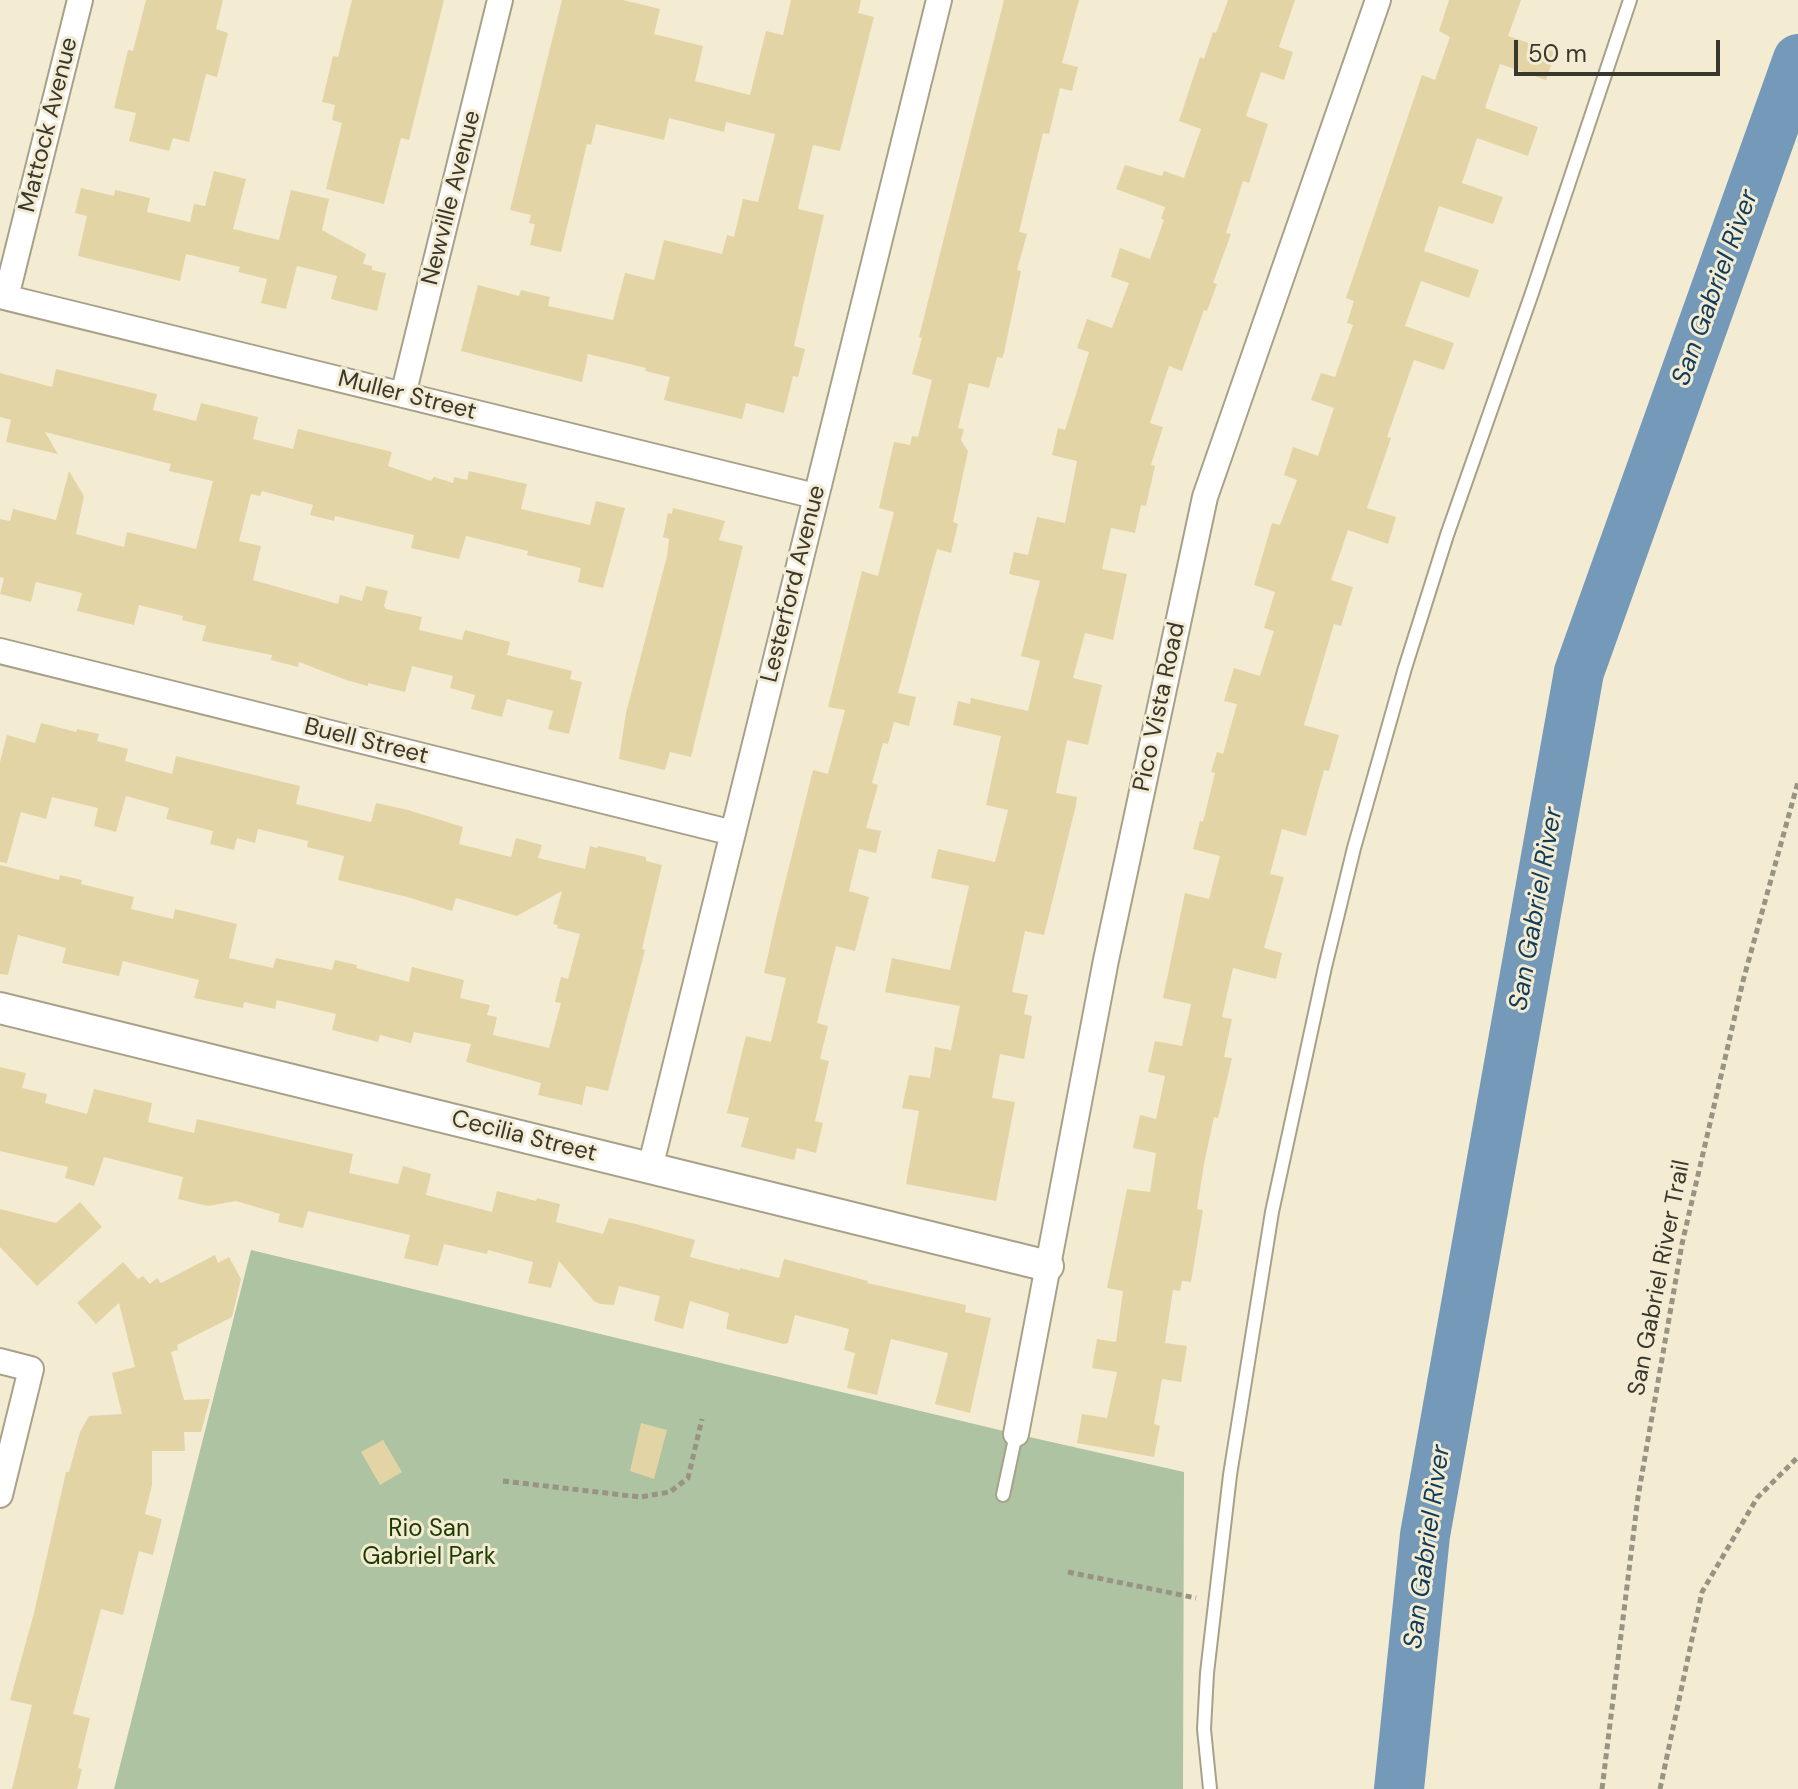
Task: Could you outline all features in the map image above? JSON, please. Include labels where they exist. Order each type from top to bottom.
[{"type":"street","name":"Mattock Avenue","points":[[3,296],[80,0]]},
{"type":"street","name":"Newville Avenue","points":[[403,395],[500,0]]},
{"type":"street","name":"Lesterford Avenue","points":[[650,1168],[939,0]]},
{"type":"street","name":"Pico Vista Road","points":[[1016,1434],[1109,946],[1205,497],[1378,0]]},
{"type":"street","name":"Muller Street","points":[[3,296],[815,496]]},
{"type":"street","name":"Buell Street","points":[[0,651],[733,833]]},
{"type":"street","name":"Cecilia Street","points":[[0,1008],[1048,1266]]},
{"type":"street","points":[[0,1361],[31,1369],[0,1495]]},
{"type":"lane","points":[[1210,1789],[1204,1729],[1207,1673],[1230,1475],[1272,1212],[1325,967],[1354,848],[1437,564],[1630,0]]},
{"type":"lane","points":[[1003,1495],[1016,1434]]},
{"type":"path","name":"San Gabriel River Trail","points":[[1602,1789],[1638,1497],[1682,1244],[1743,981],[1798,782]]},
{"type":"path","points":[[503,1481],[640,1497],[659,1495],[681,1486],[688,1478],[702,1419]]},
{"type":"path","points":[[1660,1789],[1702,1592],[1757,1498],[1798,1457]]},
{"type":"path","points":[[1068,1572],[1181,1596]]},
{"type":"green space","name":"Rio San Gabriel Park","points":[[251,1250],[1184,1472],[1183,1789],[114,1789]]},
{"type":"building","points":[[146,0],[223,0],[216,29],[228,33],[217,77],[206,74],[189,142],[173,138],[169,151],[129,141],[136,113],[114,108],[128,50],[133,51]]},
{"type":"building","points":[[352,0],[444,0],[409,140],[401,138],[384,204],[326,189],[342,123],[332,120],[335,105],[322,102],[333,56],[338,57]]},
{"type":"building","points":[[562,0],[623,0],[660,9],[654,34],[703,46],[695,81],[750,95],[766,31],[783,35],[791,0],[861,0],[858,13],[874,17],[840,151],[813,145],[798,209],[824,215],[794,346],[805,349],[798,377],[793,376],[784,413],[746,403],[742,419],[664,400],[670,377],[588,354],[582,382],[461,351],[478,285],[519,296],[521,290],[550,297],[548,306],[613,320],[625,273],[654,280],[664,240],[722,254],[727,235],[734,237],[743,199],[758,202],[775,134],[726,122],[724,132],[669,118],[664,140],[596,124],[591,145],[587,144],[561,252],[530,245],[535,224],[529,223],[531,215],[510,210]]},
{"type":"building","points":[[1004,0],[1079,0],[1062,63],[1078,67],[1072,91],[1060,88],[1049,134],[1043,133],[1019,232],[1027,234],[1017,270],[1021,271],[1004,353],[1002,358],[997,357],[989,388],[969,383],[958,428],[964,429],[961,440],[968,451],[953,522],[958,524],[951,553],[937,549],[898,693],[916,697],[909,726],[894,722],[888,744],[883,743],[872,783],[878,785],[866,828],[881,831],[876,853],[859,849],[849,891],[869,897],[855,951],[836,946],[817,1023],[828,1026],[820,1059],[829,1061],[815,1121],[823,1123],[816,1153],[797,1148],[794,1160],[741,1147],[749,1118],[727,1113],[746,1036],[771,1042],[786,978],[764,973],[776,919],[813,770],[828,774],[845,710],[828,707],[862,571],[878,576],[894,512],[879,508],[894,442],[910,445],[912,436],[918,437],[932,380],[912,374],[922,338],[919,337]]},
{"type":"building","points":[[1228,0],[1295,0],[1279,47],[1293,52],[1284,80],[1261,72],[1246,116],[1268,124],[1249,183],[1243,181],[1226,233],[1231,234],[1213,283],[1217,284],[1207,311],[1204,310],[1182,371],[1169,366],[1150,423],[1163,427],[1151,465],[1155,466],[1146,506],[1141,505],[1135,533],[1111,528],[1102,569],[1127,574],[1113,640],[1085,633],[1073,678],[1102,685],[1088,745],[1067,740],[1056,793],[1077,797],[1076,805],[1044,935],[1025,931],[1012,992],[1028,995],[1024,1014],[1032,1016],[1024,1059],[1000,1054],[992,1098],[1015,1102],[996,1201],[906,1184],[919,1111],[902,1108],[909,1075],[930,1078],[935,1047],[951,1050],[960,1006],[885,992],[892,958],[950,970],[969,886],[931,878],[938,849],[995,862],[1008,810],[986,805],[1001,736],[953,725],[958,701],[970,704],[971,698],[1028,711],[1040,661],[1021,656],[1040,581],[1009,574],[1014,552],[1028,555],[1037,517],[1065,523],[1077,461],[1052,455],[1058,428],[1065,430],[1089,352],[1077,348],[1087,319],[1112,328],[1129,283],[1111,277],[1120,248],[1150,259],[1164,220],[1161,219],[1165,207],[1116,189],[1125,165],[1162,176],[1164,171],[1184,178],[1201,129],[1179,121],[1200,57],[1204,59]]},
{"type":"building","points":[[1449,0],[1521,0],[1508,36],[1556,52],[1546,80],[1500,64],[1485,108],[1538,127],[1528,156],[1477,138],[1462,183],[1503,197],[1493,224],[1439,206],[1424,251],[1479,270],[1469,298],[1421,281],[1405,326],[1454,343],[1444,370],[1414,360],[1387,437],[1391,438],[1367,508],[1396,517],[1388,544],[1348,530],[1331,580],[1353,587],[1341,626],[1334,624],[1304,725],[1339,735],[1329,771],[1324,770],[1306,836],[1282,829],[1270,874],[1284,877],[1264,948],[1282,953],[1276,979],[1233,968],[1222,1017],[1232,1019],[1224,1057],[1232,1058],[1204,1164],[1197,1209],[1203,1210],[1191,1282],[1182,1281],[1180,1291],[1173,1290],[1165,1343],[1187,1346],[1181,1382],[1162,1379],[1154,1424],[1160,1426],[1154,1457],[1077,1443],[1082,1414],[1107,1418],[1117,1372],[1092,1368],[1097,1339],[1116,1342],[1123,1291],[1107,1288],[1127,1189],[1150,1192],[1156,1153],[1133,1148],[1140,1115],[1156,1119],[1165,1076],[1148,1072],[1155,1041],[1182,1046],[1191,1004],[1163,998],[1185,893],[1209,899],[1220,856],[1193,849],[1200,821],[1203,822],[1217,752],[1223,754],[1237,704],[1224,701],[1234,668],[1260,676],[1274,631],[1264,628],[1275,592],[1254,585],[1272,523],[1280,525],[1297,480],[1284,475],[1293,447],[1318,456],[1334,408],[1311,400],[1321,373],[1335,377],[1353,325],[1347,323],[1354,301],[1346,298],[1422,75],[1435,80],[1450,37],[1439,31]]},
{"type":"building","points":[[214,171],[246,179],[233,229],[279,240],[291,190],[329,199],[322,230],[366,254],[363,264],[386,273],[377,311],[331,299],[337,276],[297,266],[286,309],[261,303],[267,279],[238,272],[240,267],[186,254],[180,281],[78,256],[87,216],[75,213],[81,188],[114,196],[115,190],[150,198],[147,212],[190,222],[194,204],[205,206]]},
{"type":"building","points":[[56,369],[157,394],[153,410],[196,421],[201,403],[258,417],[253,439],[293,449],[298,429],[392,452],[388,466],[431,481],[434,477],[453,483],[454,477],[467,480],[469,471],[527,484],[521,509],[590,525],[596,501],[625,508],[603,588],[578,582],[581,568],[527,555],[528,551],[466,536],[459,559],[411,548],[414,535],[335,516],[334,521],[310,515],[313,505],[262,491],[260,496],[251,494],[239,541],[261,546],[253,580],[338,604],[340,595],[362,601],[366,586],[388,591],[386,609],[422,617],[419,630],[462,640],[465,630],[510,642],[507,655],[572,671],[570,679],[582,682],[569,734],[548,729],[553,711],[507,699],[502,717],[471,709],[475,695],[450,688],[453,676],[412,666],[405,692],[368,683],[368,686],[299,662],[298,667],[271,660],[272,655],[202,641],[206,626],[182,620],[183,616],[139,605],[134,625],[77,611],[82,593],[36,582],[31,602],[0,594],[4,578],[0,577],[0,519],[10,521],[13,509],[56,520],[69,471],[84,496],[76,534],[124,547],[127,532],[196,549],[213,481],[169,471],[171,464],[45,432],[58,454],[6,442],[11,420],[0,417],[0,373],[52,387]]},
{"type":"building","points":[[673,508],[725,521],[719,540],[743,546],[691,757],[670,752],[665,770],[619,759],[626,713],[667,556],[669,539],[663,537],[668,513],[672,514]]},
{"type":"building","points":[[41,723],[99,734],[97,741],[128,749],[125,761],[172,774],[176,756],[300,786],[296,804],[371,822],[376,803],[408,810],[463,827],[459,844],[511,857],[516,838],[542,845],[538,858],[585,869],[590,846],[646,857],[646,861],[662,865],[642,949],[645,950],[608,1091],[586,1086],[582,1105],[538,1095],[541,1083],[466,1062],[471,1044],[414,1032],[411,1043],[380,1035],[378,1042],[332,1030],[336,1014],[277,1000],[275,1009],[244,1002],[243,1008],[194,998],[199,980],[123,961],[119,976],[62,963],[66,948],[18,935],[8,975],[0,974],[0,865],[59,880],[60,875],[82,880],[81,884],[134,897],[131,909],[173,919],[175,909],[237,924],[229,958],[273,968],[276,958],[332,970],[335,960],[409,982],[412,967],[464,980],[460,998],[490,1005],[487,1015],[497,1017],[493,1035],[549,1048],[561,1003],[555,1002],[561,977],[568,979],[580,934],[553,924],[562,891],[517,916],[456,898],[452,911],[338,880],[344,856],[307,847],[308,841],[258,829],[255,843],[237,838],[234,850],[210,844],[213,831],[166,819],[169,808],[126,796],[116,832],[94,826],[98,808],[52,797],[46,819],[21,812],[7,863],[0,862],[0,762],[7,735],[35,743]]},
{"type":"building","points":[[0,1067],[26,1073],[22,1088],[47,1094],[45,1103],[87,1114],[94,1089],[152,1103],[148,1122],[194,1133],[197,1119],[353,1154],[349,1173],[398,1184],[403,1166],[431,1174],[426,1195],[492,1212],[497,1191],[536,1201],[537,1198],[560,1204],[556,1222],[603,1234],[609,1218],[636,1224],[695,1240],[690,1257],[740,1270],[779,1278],[784,1259],[867,1283],[966,1305],[965,1312],[991,1318],[970,1413],[935,1404],[948,1353],[891,1339],[877,1395],[847,1388],[855,1353],[844,1350],[849,1329],[795,1315],[788,1343],[784,1344],[726,1329],[729,1313],[690,1301],[683,1329],[654,1321],[660,1296],[619,1286],[614,1305],[594,1301],[559,1261],[551,1288],[528,1283],[533,1262],[488,1250],[487,1254],[444,1244],[438,1266],[404,1258],[410,1235],[308,1211],[303,1228],[278,1222],[280,1214],[236,1201],[208,1206],[178,1199],[183,1177],[104,1157],[94,1186],[65,1178],[68,1167],[0,1151]]},
{"type":"building","points":[[80,1202],[102,1227],[37,1286],[0,1247],[0,1209],[56,1223]]},
{"type":"building","points":[[215,1255],[218,1263],[229,1257],[241,1279],[232,1317],[177,1345],[178,1350],[171,1352],[184,1400],[210,1399],[201,1432],[184,1432],[185,1451],[152,1451],[152,1485],[145,1514],[162,1519],[153,1555],[139,1551],[123,1615],[101,1609],[73,1714],[90,1718],[78,1768],[82,1769],[77,1789],[12,1789],[32,1705],[10,1700],[34,1613],[66,1472],[69,1472],[80,1432],[89,1416],[122,1414],[112,1373],[135,1367],[119,1303],[96,1324],[77,1303],[123,1262],[138,1279],[143,1276],[150,1284],[157,1278],[161,1283]]},
{"type":"building","points":[[641,1423],[667,1430],[654,1479],[630,1471]]},
{"type":"building","points":[[383,1440],[402,1472],[380,1485],[361,1452]]},
{"type":"waterway","name":"San Gabriel River","points":[[1399,1789],[1425,1535],[1579,672],[1798,59]]}]
